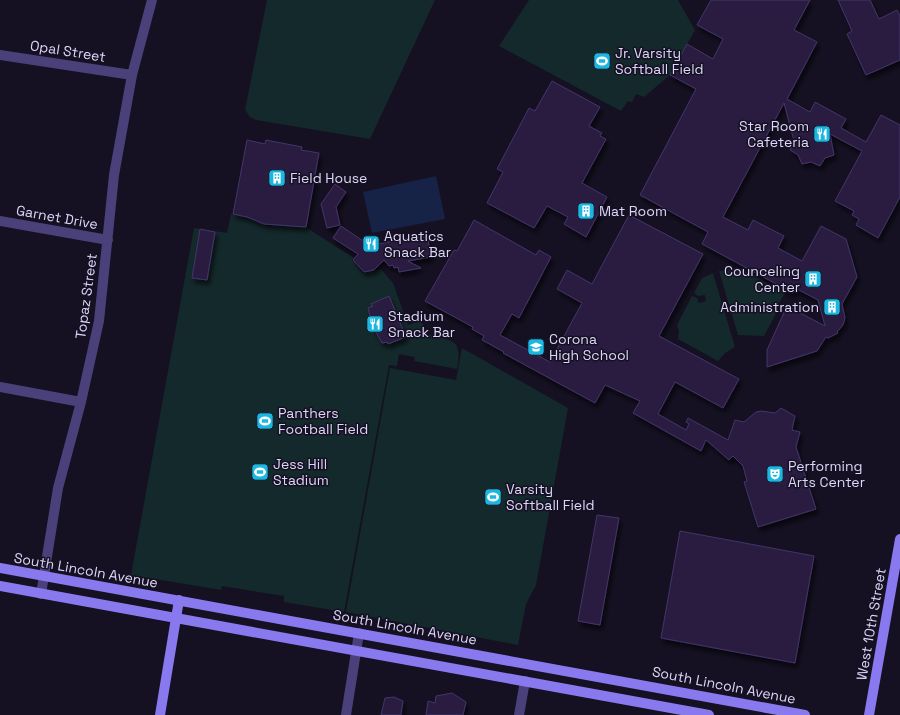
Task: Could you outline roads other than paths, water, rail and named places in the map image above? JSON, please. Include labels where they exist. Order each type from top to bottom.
[{"type":"main road","name":"West 10th Street","points":[[869,715],[900,539]]},
{"type":"main road","name":"South Lincoln Avenue","points":[[0,568],[805,715]]},
{"type":"main road","points":[[0,586],[525,681],[693,714],[709,715]]},
{"type":"main road","points":[[160,715],[179,600]]},
{"type":"street","name":"Topaz Street","points":[[41,594],[58,488],[81,402],[99,321],[114,175],[132,75],[152,0]]},
{"type":"street","name":"Opal Street","points":[[0,55],[132,75]]},
{"type":"street","name":"Garnet Drive","points":[[0,221],[108,240]]},
{"type":"street","points":[[0,387],[81,402]]},
{"type":"street","points":[[346,715],[359,633]]},
{"type":"street","points":[[519,715],[525,681]]},
{"type":"water","points":[[436,176],[445,219],[372,233],[363,192]]},
{"type":"place","name":"Jr. Varsity Softball Field","points":[[602,61]]},
{"type":"place","name":"Star Room Cafeteria","points":[[822,134]]},
{"type":"place","name":"Field House","points":[[277,178]]},
{"type":"place","name":"Mat Room","points":[[586,211]]},
{"type":"place","name":"Aquatics Snack Bar","points":[[371,244]]},
{"type":"place","name":"Counceling Center","points":[[813,279]]},
{"type":"place","name":"Administration","points":[[832,307]]},
{"type":"place","name":"Stadium Snack Bar","points":[[375,324]]},
{"type":"place","name":"Corona High School","points":[[536,347]]},
{"type":"place","name":"Panthers Football Field","points":[[265,421]]},
{"type":"place","name":"Jess Hill Stadium","points":[[260,472]]},
{"type":"place","name":"Performing Arts Center","points":[[775,474]]},
{"type":"place","name":"Varsity Softball Field","points":[[493,497]]}]
